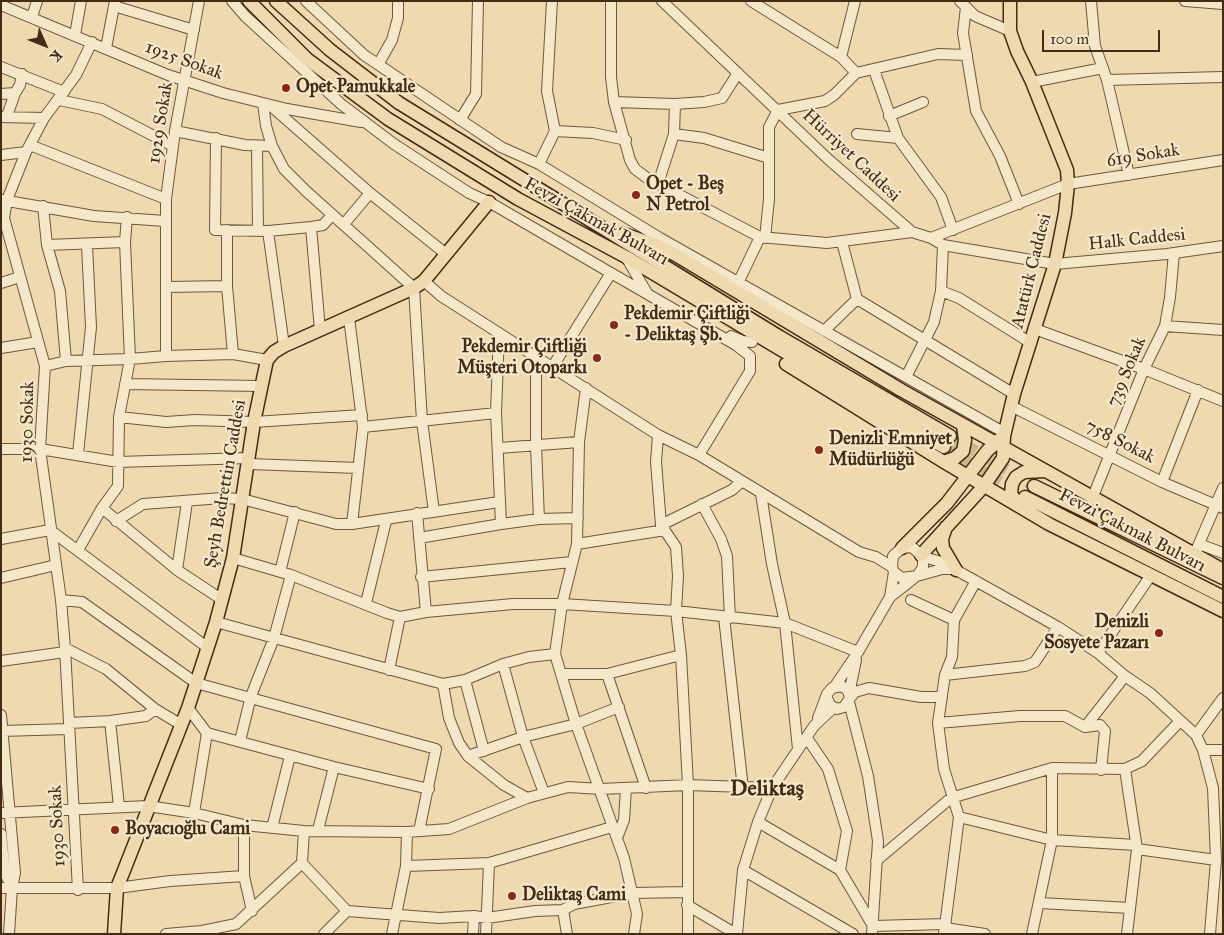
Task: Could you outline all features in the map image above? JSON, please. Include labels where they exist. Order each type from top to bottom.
[{"type":"main road","name":"Fevzi Çakmak Bulvarı","points":[[249,1],[307,59],[388,119],[518,199],[626,257],[947,442],[599,224],[399,103],[330,50],[276,1]]},
{"type":"main road","name":"Atatürk Caddesi","points":[[922,556],[947,525],[984,486],[1003,458],[1002,440],[1055,264],[1068,184],[1067,170],[1010,31],[1010,1]]},
{"type":"main road","points":[[268,360],[274,352],[284,346],[419,285],[488,202]]},
{"type":"main road","points":[[599,224],[661,247],[681,258],[963,426],[1002,440],[1045,471],[1092,499],[1199,552],[1219,570]]},
{"type":"main road","points":[[626,257],[641,273],[654,282],[944,462],[984,486],[1024,503]]},
{"type":"main road","name":"Şeyh Bedrettin Caddesi","points":[[114,934],[117,888],[180,724],[188,708],[216,622],[234,558],[254,422],[268,360]]},
{"type":"main road","points":[[944,462],[955,458],[963,451],[965,440],[963,426]]},
{"type":"main road","points":[[899,550],[947,503],[969,477],[987,451],[1002,440]]},
{"type":"main road","points":[[1045,471],[1024,472],[1013,481],[1011,494],[1151,574],[1223,611]]},
{"type":"main road","name":"Fevzi Çakmak Bulvarı","points":[[1034,486],[1219,570],[1223,580]]},
{"type":"main road","name":"Fevzi Çakmak Bulvarı","points":[[1024,503],[1221,596]]},
{"type":"main road","points":[[947,525],[942,539],[943,548],[956,570]]},
{"type":"street","points":[[32,17],[37,1]]},
{"type":"street","points":[[75,34],[81,1]]},
{"type":"street","name":"1929 Sokak","points":[[166,356],[166,199],[175,131],[199,1]]},
{"type":"street","points":[[232,1],[284,53],[364,123],[468,193],[488,202],[612,273],[736,345],[750,356],[750,371],[699,455]]},
{"type":"street","points":[[306,1],[364,55],[379,63],[406,85],[501,147],[539,164],[738,283],[906,377],[1002,440]]},
{"type":"street","points":[[379,63],[392,40],[398,18],[398,1]]},
{"type":"street","points":[[460,120],[476,94],[478,1]]},
{"type":"street","points":[[539,164],[555,131],[547,91],[552,1]]},
{"type":"street","points":[[611,1],[611,76],[614,102],[630,160],[636,169],[658,184],[762,238],[827,243],[912,232]]},
{"type":"street","name":"Hürriyet Caddesi","points":[[662,1],[828,159],[912,232],[931,238],[944,245],[1055,264]]},
{"type":"street","points":[[751,1],[841,57],[856,73]]},
{"type":"street","points":[[841,57],[855,1]]},
{"type":"street","points":[[1091,1],[1095,46],[1107,80],[1129,175]]},
{"type":"street","points":[[1185,1],[1223,4]]},
{"type":"street","name":"1925 Sokak","points":[[1,3],[106,48],[185,80],[223,93],[266,104],[364,123]]},
{"type":"street","points":[[106,48],[115,4],[194,30]]},
{"type":"street","points":[[963,4],[976,16],[1010,31]]},
{"type":"street","points":[[963,4],[963,33],[976,111],[1000,156],[1019,204]]},
{"type":"street","name":"1930 Sokak","points":[[78,890],[61,600],[40,448],[45,366],[20,277],[5,238],[4,200],[44,118],[76,75],[92,42]]},
{"type":"street","points":[[738,283],[762,238],[770,199],[769,127],[778,110],[825,101],[834,95],[856,73],[938,54],[966,54]]},
{"type":"street","points":[[1,67],[22,74],[62,96],[102,109],[173,146]]},
{"type":"street","points":[[1032,82],[1103,68]]},
{"type":"street","points":[[874,70],[898,138],[941,197],[953,230]]},
{"type":"street","points":[[614,102],[675,104],[704,102],[722,98],[738,73]]},
{"type":"street","points":[[22,74],[20,85],[4,116],[44,118]]},
{"type":"street","points":[[1107,80],[1223,77]]},
{"type":"street","points":[[1,94],[14,94]]},
{"type":"street","points":[[889,116],[923,102]]},
{"type":"street","points":[[266,104],[266,126],[272,146],[284,169],[332,216],[419,285],[441,296],[553,366],[658,435],[699,455],[859,552],[877,558],[902,578],[916,577],[942,569],[956,570]]},
{"type":"street","points":[[266,104],[370,193],[446,254]]},
{"type":"street","points":[[658,184],[674,134],[675,104]]},
{"type":"street","points":[[175,131],[245,145],[272,146]]},
{"type":"street","points":[[555,131],[594,133],[626,140]]},
{"type":"street","points":[[674,134],[704,138],[768,158]]},
{"type":"street","points":[[857,134],[898,138]]},
{"type":"street","points":[[216,138],[215,230],[263,231],[311,228],[323,225],[332,216]]},
{"type":"street","points":[[257,146],[263,231],[284,346]]},
{"type":"street","points":[[1,155],[28,149],[166,199]]},
{"type":"street","name":"619 Sokak","points":[[931,238],[1068,184],[1223,160]]},
{"type":"street","points":[[344,224],[370,193]]},
{"type":"street","points":[[4,200],[94,216],[165,221]]},
{"type":"street","points":[[42,206],[47,245],[60,291],[66,361]]},
{"type":"street","points":[[78,550],[102,508],[118,486],[118,417],[130,359],[125,242],[127,217]]},
{"type":"street","points":[[311,228],[320,330]]},
{"type":"street","points":[[227,230],[227,286],[233,354]]},
{"type":"street","points":[[47,245],[87,245],[125,242]]},
{"type":"street","points":[[824,331],[857,299],[842,242]]},
{"type":"street","points":[[78,454],[86,360],[91,327],[87,245]]},
{"type":"street","points":[[906,377],[934,322],[941,291],[944,245]]},
{"type":"street","name":"Halk Caddesi","points":[[1055,264],[1174,253],[1223,246]]},
{"type":"street","name":"739 Sokak","points":[[1092,499],[1144,369],[1165,326],[1174,253]]},
{"type":"street","points":[[626,257],[648,294]]},
{"type":"street","points":[[553,366],[612,273]]},
{"type":"street","points":[[1,283],[20,277]]},
{"type":"street","points":[[419,285],[422,421],[434,512]]},
{"type":"street","points":[[167,287],[227,286]]},
{"type":"street","points":[[941,291],[959,298],[1031,343]]},
{"type":"street","name":"758 Sokak","points":[[857,299],[926,341],[1013,400],[1162,482],[1218,506]]},
{"type":"street","points":[[349,318],[363,427],[352,524]]},
{"type":"street","points":[[1165,326],[1223,330]]},
{"type":"street","points":[[704,327],[743,342],[752,342]]},
{"type":"street","points":[[1035,329],[1144,369],[1223,401]]},
{"type":"street","points":[[500,333],[496,414],[499,502],[502,524]]},
{"type":"street","points":[[1,348],[38,342]]},
{"type":"street","points":[[45,366],[66,361],[233,354],[268,360]]},
{"type":"street","points":[[536,356],[536,446],[539,519]]},
{"type":"street","points":[[125,384],[262,386]]},
{"type":"street","points":[[586,388],[579,442],[577,544],[562,604],[554,654],[576,724],[601,789],[633,893],[636,914],[634,934]]},
{"type":"street","points":[[1162,482],[1198,390]]},
{"type":"street","points":[[363,427],[496,414]]},
{"type":"street","points":[[118,417],[166,422],[195,420],[254,422],[362,415]]},
{"type":"street","points":[[658,435],[656,462],[663,527],[676,547],[678,576],[676,611],[681,655],[688,785],[686,892],[688,934]]},
{"type":"street","points":[[498,448],[579,442]]},
{"type":"street","points":[[1,449],[40,448],[118,462],[249,461],[358,468]]},
{"type":"street","points":[[577,544],[663,527],[702,504],[732,490],[742,482]]},
{"type":"street","points":[[1223,488],[1218,506],[1199,552],[1223,553]]},
{"type":"street","points":[[761,494],[784,623],[798,748]]},
{"type":"street","points":[[116,521],[143,504],[222,498],[242,499],[336,524],[386,521],[417,513],[499,502]]},
{"type":"street","points":[[177,570],[187,502]]},
{"type":"street","points":[[702,504],[721,539],[727,556],[727,618],[743,788]]},
{"type":"street","points":[[102,508],[177,570],[221,599]]},
{"type":"street","points":[[240,741],[251,696],[274,638],[295,512]]},
{"type":"street","points":[[417,513],[426,612]]},
{"type":"street","points":[[419,538],[539,519],[578,518]]},
{"type":"street","points":[[366,603],[386,521]]},
{"type":"street","points":[[1,539],[50,530],[208,648]]},
{"type":"street","points":[[877,558],[899,550],[912,548],[922,556],[938,560],[976,581],[1058,627],[1098,653],[1125,676],[1150,693],[1196,735],[1203,750],[1213,788],[1216,860],[1210,934]]},
{"type":"street","points":[[687,904],[737,934],[743,870],[758,822],[772,788],[814,726],[829,690],[835,686],[858,652],[891,592],[893,556],[899,550]]},
{"type":"street","points":[[891,592],[916,577],[923,566],[922,556]]},
{"type":"street","points":[[234,558],[286,574],[366,603],[387,614],[400,616],[513,604],[562,604],[676,611],[784,623],[858,652]]},
{"type":"street","points":[[877,558],[888,571],[891,592]]},
{"type":"street","points":[[422,577],[572,562]]},
{"type":"street","points":[[1,578],[56,566]]},
{"type":"street","points":[[1098,653],[1151,574]]},
{"type":"street","points":[[945,929],[959,817],[951,798],[944,770],[938,723],[945,675],[952,656],[954,620],[976,581]]},
{"type":"street","points":[[61,600],[82,602],[196,683],[251,696],[436,749],[419,830]]},
{"type":"street","points":[[911,600],[954,620]]},
{"type":"street","points":[[389,670],[400,616]]},
{"type":"street","points":[[216,622],[443,684],[465,680],[503,664],[529,657],[554,654]]},
{"type":"street","points":[[945,675],[1025,666],[1035,662],[1058,627]]},
{"type":"street","points":[[1,661],[65,650],[106,669],[155,709],[180,724]]},
{"type":"street","points":[[849,698],[858,652]]},
{"type":"street","points":[[561,674],[607,674],[681,655]]},
{"type":"street","points":[[503,664],[523,737],[544,793]]},
{"type":"street","points":[[607,674],[646,788]]},
{"type":"street","points":[[1085,726],[1125,676]]},
{"type":"street","points":[[465,680],[484,751]]},
{"type":"street","points":[[443,684],[449,718],[459,743],[468,756],[504,785],[527,798]]},
{"type":"street","points":[[835,686],[845,688],[849,698],[868,776],[878,841],[872,930]]},
{"type":"street","points":[[814,726],[834,708],[844,707],[855,692],[869,688],[921,697],[942,697]]},
{"type":"street","points":[[827,698],[834,708],[857,731]]},
{"type":"street","points":[[1196,735],[1223,698]]},
{"type":"street","points":[[468,756],[523,737],[576,724],[619,707]]},
{"type":"street","points":[[188,708],[207,733],[290,756],[429,789]]},
{"type":"street","points":[[2,731],[69,726],[146,716],[155,709]]},
{"type":"street","points":[[1,715],[5,813],[15,873],[6,888]]},
{"type":"street","points":[[938,723],[1020,716],[1065,716],[1085,726],[1100,725],[1105,732],[1101,770]]},
{"type":"street","points":[[110,721],[119,806]]},
{"type":"street","points":[[876,861],[951,798],[1052,768],[1125,769],[1142,761],[1180,721]]},
{"type":"street","points":[[194,813],[207,733]]},
{"type":"street","points":[[806,738],[828,769],[847,830],[840,870]]},
{"type":"street","points":[[1203,750],[1223,750]]},
{"type":"street","points":[[272,828],[290,756]]},
{"type":"street","points":[[318,830],[334,767]]},
{"type":"street","points":[[1032,934],[1052,840],[1052,768]]},
{"type":"street","points":[[1125,769],[1136,847],[1127,934]]},
{"type":"street","points":[[5,813],[148,806],[194,813],[244,825],[272,828],[304,831],[407,832],[449,829],[527,798],[568,787],[601,789],[688,785],[772,788]]},
{"type":"street","points":[[617,838],[624,820],[626,788]]},
{"type":"street","points":[[959,817],[1052,840],[1136,847],[1216,860]]},
{"type":"street","points":[[758,822],[840,870],[872,930]]},
{"type":"street","points":[[244,825],[244,876],[252,911]]},
{"type":"street","points":[[406,866],[489,863],[612,827]]},
{"type":"street","points":[[166,934],[202,932],[236,924],[302,863],[304,831]]},
{"type":"street","points":[[392,934],[406,866],[407,832]]},
{"type":"street","points":[[1,834],[9,934]]},
{"type":"street","points":[[302,863],[347,911],[395,915],[439,918],[474,916],[487,918],[535,911],[563,910],[574,904],[633,893],[686,892]]},
{"type":"street","points":[[486,934],[489,863]]},
{"type":"street","points":[[743,870],[853,934]]},
{"type":"street","points":[[6,888],[78,890],[244,876]]},
{"type":"street","points":[[1040,903],[1130,908]]},
{"type":"street","points":[[563,910],[567,934]]},
{"type":"street","points":[[324,934],[347,911]]},
{"type":"street","points":[[473,934],[474,916]]},
{"type":"street","points":[[872,930],[945,929],[985,934]]},
{"type":"tunnel","points":[[950,436],[1034,486]]},
{"type":"tunnel","points":[[944,447],[1025,497]]},
{"type":"place","name":"Opet Pamukkale","points":[[286,88]]},
{"type":"place","name":"Opet - Beş N Petrol","points":[[636,195]]},
{"type":"place","name":"Pekdemir Çiftliği - Deliktaş Şb.","points":[[614,325]]},
{"type":"place","name":"Pekdemir Çiftliği Müşteri Otoparkı","points":[[597,358]]},
{"type":"place","name":"Denizli Emniyet Müdürlüğü","points":[[819,450]]},
{"type":"place","name":"Denizli Sosyete Pazarı","points":[[1159,633]]},
{"type":"place","name":"Boyacıoğlu Cami","points":[[115,830]]},
{"type":"place","name":"Deliktaş Cami","points":[[512,896]]},
{"type":"district","name":"Deliktaş","points":[[767,790]]}]
